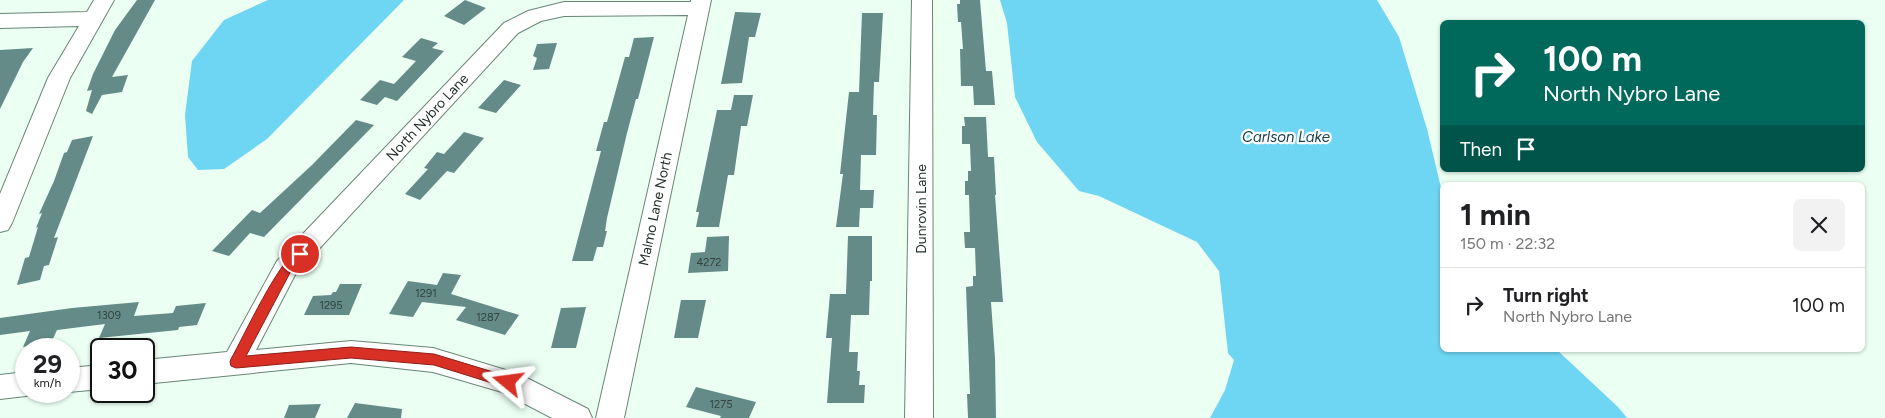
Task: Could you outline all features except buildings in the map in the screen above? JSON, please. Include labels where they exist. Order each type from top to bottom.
[{"type":"street","points":[[0,223],[59,78],[104,0]]},
{"type":"street","name":"Dunrovin Lane","points":[[919,418],[922,0]]},
{"type":"street","name":"North Nybro Lane","points":[[236,362],[286,268],[511,28],[535,16],[564,9],[700,4]]},
{"type":"street","name":"Malmo Lane North","points":[[610,418],[700,4]]},
{"type":"street","points":[[0,20],[92,19]]},
{"type":"street","points":[[155,371],[351,352],[434,360],[508,382],[578,418]]},
{"type":"street","points":[[0,387],[15,385]]},
{"type":"water","points":[[268,0],[404,0],[267,139],[224,169],[198,170],[188,157],[185,115],[192,61],[224,20]]},
{"type":"water","name":"Carlson Lake","points":[[1000,0],[1377,0],[1399,37],[1427,129],[1440,184],[1440,352],[1559,352],[1618,407],[1627,418],[1210,418],[1225,390],[1234,360],[1228,353],[1219,271],[1197,242],[1099,196],[1079,191],[1037,142],[1015,97],[1007,23]]},
{"type":"route","points":[[300,254],[286,268],[236,362],[351,352],[434,360],[508,382]]}]
